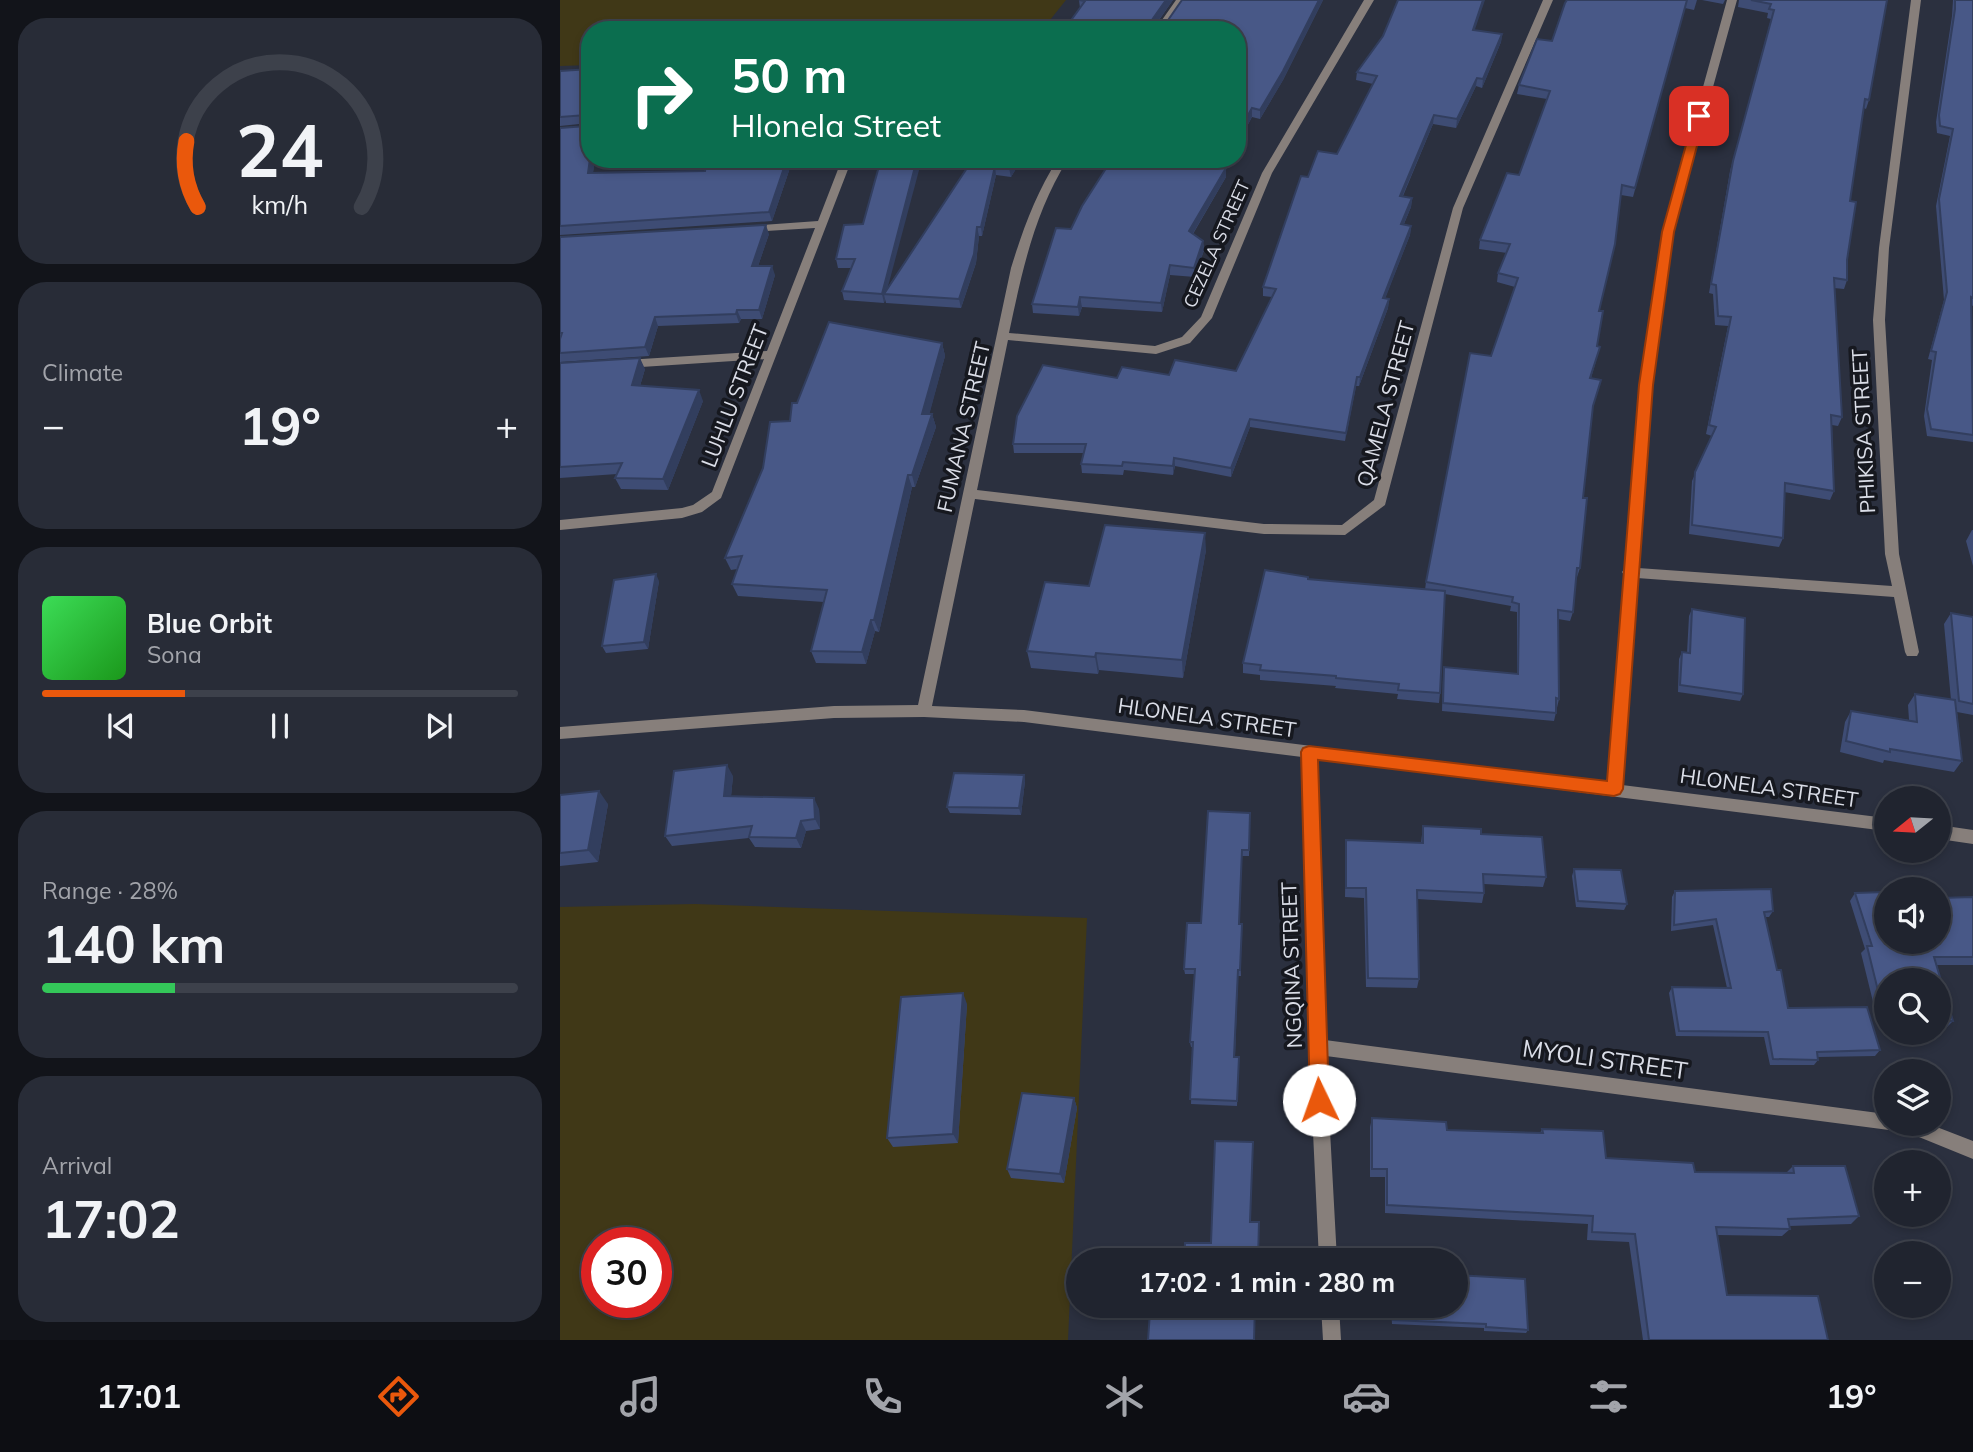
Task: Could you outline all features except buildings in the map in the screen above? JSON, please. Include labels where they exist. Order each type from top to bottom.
[{"type":"street","points":[[1166,21],[1181,0]]},
{"type":"street","name":"CEZELA STREET","points":[[1004,336],[1156,349],[1186,340],[1206,318],[1267,173],[1369,0]]},
{"type":"street","name":"QAMELA STREET","points":[[968,494],[1264,529],[1345,530],[1380,502],[1458,208],[1548,0]]},
{"type":"street","points":[[1614,789],[1629,572],[1646,385],[1668,232],[1732,0]]},
{"type":"street","name":"PHIKISA STREET","points":[[1912,652],[1892,554],[1879,320],[1884,248],[1916,0]]},
{"type":"street","name":"LUHLU STREET","points":[[560,525],[672,515],[708,503],[717,495],[844,168]]},
{"type":"street","name":"FUMANA STREET","points":[[924,711],[1017,268],[1040,197],[1058,168]]},
{"type":"street","points":[[739,230],[822,224]]},
{"type":"street","points":[[613,365],[771,355]]},
{"type":"street","points":[[1629,572],[1898,592]]},
{"type":"street","name":"HLONELA STREET","points":[[560,733],[834,712],[924,711],[1024,716],[1874,823]]},
{"type":"street","name":"NGQINA STREET","points":[[1309,752],[1317,1047],[1327,1248]]},
{"type":"street","points":[[1951,833],[1973,836]]},
{"type":"street","name":"MYOLI STREET","points":[[1317,1047],[1874,1121]]},
{"type":"street","points":[[1939,1136],[1973,1150]]},
{"type":"street","points":[[1331,1318],[1332,1340]]},
{"type":"sand","points":[[560,0],[1066,0],[1049,21],[581,21],[581,65],[560,66]]},
{"type":"sand","points":[[695,904],[1087,918],[1072,1248],[1066,1248],[1068,1340],[560,1340],[560,907]]},
{"type":"route","points":[[1319,1100],[1309,752],[1614,789],[1629,572],[1646,385],[1668,232],[1699,116]]}]
